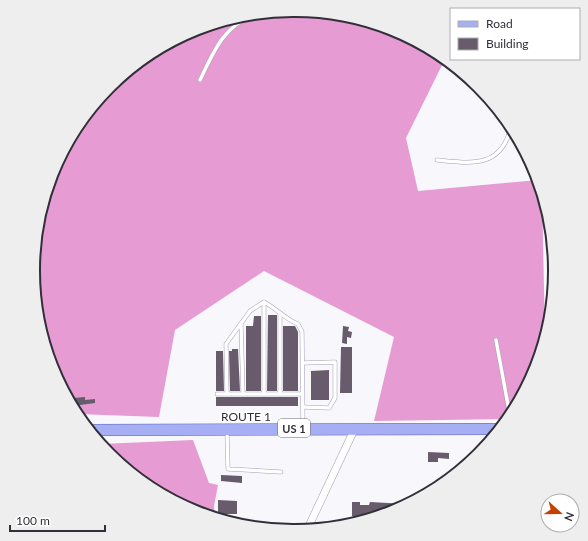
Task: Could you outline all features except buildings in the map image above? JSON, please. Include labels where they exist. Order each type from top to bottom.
[{"type":"main road","name":"ROUTE 1","points":[[97,430],[303,428],[492,429]]},
{"type":"street","points":[[310,523],[355,428]]},
{"type":"lane","points":[[200,80],[225,34],[237,24]]},
{"type":"lane","points":[[437,160],[477,162],[494,157],[508,135]]},
{"type":"lane","points":[[264,302],[288,320],[298,324],[302,332],[303,428]]},
{"type":"lane","points":[[227,394],[226,344],[250,311],[264,302]]},
{"type":"lane","points":[[264,302],[264,394]]},
{"type":"lane","points":[[280,313],[280,394]]},
{"type":"lane","points":[[241,324],[243,394]]},
{"type":"lane","points":[[496,340],[508,406]]},
{"type":"lane","points":[[302,363],[335,362],[335,398],[333,403],[329,408],[303,407]]},
{"type":"lane","points":[[217,394],[303,394]]},
{"type":"lane","points":[[227,429],[228,469],[281,472]]},
{"type":"shaded area","points":[[294,17],[327,19],[360,26],[375,30],[406,43],[442,65],[406,138],[418,191],[531,181],[543,219],[544,309],[543,320],[528,368],[514,397],[499,419],[374,421],[394,337],[264,271],[175,330],[159,417],[85,414],[74,397],[60,368],[45,320],[40,270],[45,221],[49,205],[60,173],[74,144],[103,103],[140,69],[182,43],[213,30],[261,19]]},
{"type":"shaded area","points":[[193,440],[209,483],[218,485],[214,511],[197,505],[167,490],[140,472],[109,444]]}]
